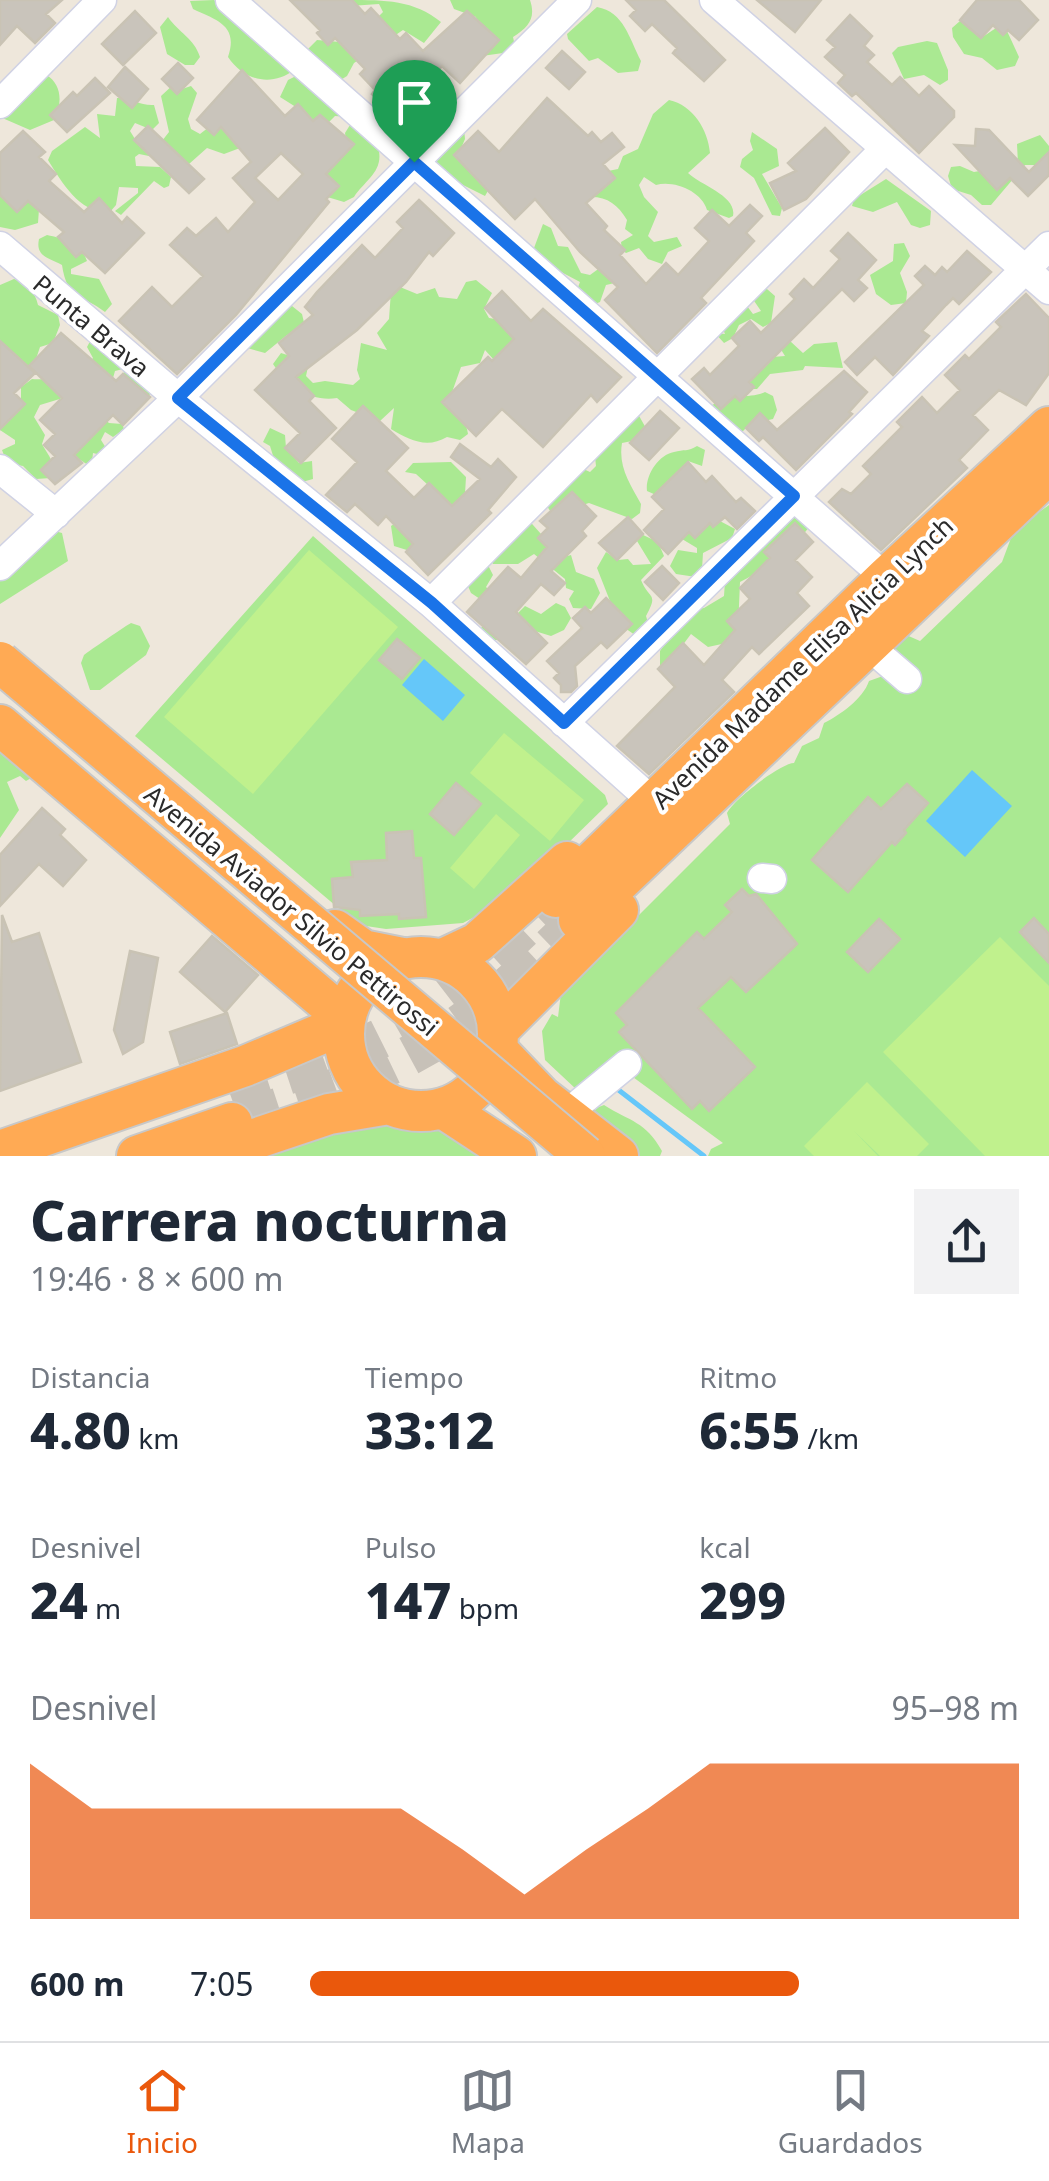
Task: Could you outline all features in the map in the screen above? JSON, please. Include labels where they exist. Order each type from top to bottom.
[{"type":"highway","name":"Avenida Madame Elisa Alicia Lynch","points":[[567,909],[898,590],[1049,427]]},
{"type":"highway","name":"Avenida Madame Elisa Alicia Lynch","points":[[898,590],[1049,473]]},
{"type":"highway","points":[[403,958],[365,980],[349,1004],[344,1021],[350,1065],[366,1088],[389,1104],[406,1110],[443,1108],[458,1102],[483,1080],[498,1040],[542,986],[893,667],[898,590],[854,592],[499,926],[478,943],[443,959]]},
{"type":"highway","points":[[0,640],[21,655],[72,708],[350,943],[380,956],[443,959],[460,967],[488,994],[498,1040],[553,1106]]},
{"type":"highway","name":"Avenida Aviador Silvio Pettirossi","points":[[0,662],[585,1156]]},
{"type":"highway","name":"Avenida Aviador Silvio Pettirossi","points":[[0,698],[330,979],[548,1156]]},
{"type":"highway","points":[[0,725],[344,1021]]},
{"type":"highway","points":[[276,1053],[304,1019],[299,988],[283,968]]},
{"type":"highway","points":[[542,986],[523,1016],[519,1036],[528,1080],[553,1106],[618,1156]]},
{"type":"highway","points":[[0,1151],[276,1053],[344,1021]]},
{"type":"highway","points":[[204,1156],[329,1114],[389,1104]]},
{"type":"highway","points":[[51,1156],[236,1107],[136,1156]]},
{"type":"highway","points":[[443,1108],[516,1156]]},
{"type":"street","points":[[0,104],[102,0]]},
{"type":"street","points":[[230,0],[898,590]]},
{"type":"street","points":[[0,566],[178,398],[577,0]]},
{"type":"street","points":[[714,0],[1049,290]]},
{"type":"street","points":[[432,603],[884,150]]},
{"type":"street","name":"Punta Brava","points":[[0,246],[178,398],[432,603],[642,792]]},
{"type":"street","points":[[564,723],[1049,246]]},
{"type":"street","points":[[0,469],[56,514]]},
{"type":"street","points":[[553,1106],[628,1064]]},
{"type":"green space","points":[[214,0],[294,70],[268,80],[242,72],[228,57],[228,31],[193,9],[190,1]]},
{"type":"green space","points":[[349,0],[410,5],[441,22],[424,43],[403,30],[354,63],[339,81],[304,53],[317,40],[340,42],[370,25],[383,12],[379,4],[350,6]]},
{"type":"green space","points":[[450,0],[530,0],[530,22],[513,37],[516,51],[482,56],[476,17],[454,9]]},
{"type":"green space","points":[[597,7],[614,14],[625,27],[641,61],[638,71],[618,73],[598,58],[589,61],[568,39],[567,34]]},
{"type":"green space","points":[[168,17],[197,50],[200,57],[194,65],[185,65],[167,54],[160,27]]},
{"type":"green space","points":[[960,21],[978,27],[984,36],[999,26],[1007,31],[1019,57],[1015,66],[997,70],[982,58],[964,54],[953,37],[952,28]]},
{"type":"green space","points":[[927,41],[937,43],[948,70],[948,80],[940,85],[924,75],[904,79],[892,53],[898,47]]},
{"type":"green space","points":[[428,74],[445,87],[447,105],[431,129],[413,144],[373,110],[375,102],[391,109],[399,130],[415,126],[429,98]]},
{"type":"green space","points":[[46,75],[56,84],[59,96],[54,120],[30,130],[0,117]]},
{"type":"green space","points":[[296,76],[349,117],[335,116],[328,123],[284,126],[299,109],[280,97],[288,80]]},
{"type":"green space","points":[[174,84],[182,89],[191,86],[197,93],[188,119],[191,129],[200,134],[222,117],[240,148],[224,154],[207,148],[189,164],[139,154],[135,157],[136,166],[160,167],[171,177],[169,186],[164,188],[154,181],[121,215],[115,211],[138,193],[138,188],[119,187],[116,205],[110,212],[81,203],[48,160],[52,151],[85,127],[100,138],[97,114],[115,116],[117,98],[154,105],[159,123],[152,130],[135,123],[130,131],[140,147],[158,146],[169,132],[161,96]]},
{"type":"green space","points":[[669,100],[692,113],[709,144],[710,153],[688,173],[724,197],[733,216],[707,210],[700,198],[687,189],[656,185],[644,177],[639,185],[658,212],[648,236],[654,242],[677,237],[682,246],[668,252],[662,264],[648,259],[639,248],[626,253],[622,250],[621,242],[633,235],[625,229],[627,220],[612,203],[591,197],[608,171],[618,169],[623,156],[638,149],[653,114]]},
{"type":"green space","points":[[350,125],[378,147],[379,163],[354,197],[344,202],[324,196],[322,177],[348,151],[345,133]]},
{"type":"green space","points":[[464,129],[465,139],[459,153],[489,189],[485,196],[455,181],[430,160]]},
{"type":"green space","points":[[752,132],[777,149],[779,166],[762,174],[782,208],[780,216],[772,215],[754,178],[740,167],[742,159],[753,150]]},
{"type":"green space","points":[[1040,135],[1049,146],[1049,157],[1041,165],[1025,165],[991,205],[982,205],[971,195],[952,189],[948,176],[951,167],[974,172],[1018,164],[1017,144]]},
{"type":"green space","points":[[886,179],[931,211],[930,225],[911,225],[897,202],[873,212],[852,206],[854,199]]},
{"type":"green space","points":[[27,191],[39,209],[38,223],[15,230],[0,227],[0,194]]},
{"type":"green space","points":[[543,224],[551,228],[558,246],[568,247],[581,273],[590,275],[601,267],[619,282],[606,285],[600,302],[595,304],[577,290],[580,282],[531,256]]},
{"type":"green space","points":[[47,235],[80,249],[87,261],[71,269],[71,274],[99,279],[112,304],[105,312],[72,291],[62,265],[41,253],[39,239]]},
{"type":"green space","points":[[904,243],[910,256],[900,273],[907,292],[906,303],[891,305],[876,294],[870,275],[893,261],[894,244]]},
{"type":"green space","points":[[14,279],[30,289],[38,305],[58,315],[60,325],[53,343],[40,347],[34,365],[14,365],[0,397],[0,285]]},
{"type":"green space","points":[[476,280],[492,293],[484,309],[489,318],[508,321],[519,335],[494,360],[485,350],[480,363],[461,367],[451,395],[468,434],[460,440],[411,440],[391,429],[394,408],[380,421],[351,410],[337,398],[318,398],[301,391],[273,364],[281,353],[309,362],[306,376],[313,383],[353,385],[360,379],[357,370],[361,343],[387,350],[377,333],[389,319],[391,291],[400,287],[417,294],[435,288],[439,297],[457,299],[466,282]]},
{"type":"green space","points":[[760,283],[775,296],[771,323],[763,327],[751,319],[739,325],[733,338],[724,343],[715,333],[725,334],[722,327],[747,306],[753,314],[761,311],[750,295]]},
{"type":"green space","points":[[287,302],[302,314],[306,331],[287,335],[265,353],[247,348]]},
{"type":"green space","points":[[96,330],[156,389],[148,396],[128,389],[123,369],[115,371],[102,417],[109,423],[122,424],[124,429],[113,437],[105,432],[101,440],[106,448],[101,455],[93,453],[88,465],[73,455],[63,398],[40,405],[34,417],[45,435],[42,444],[53,468],[51,478],[36,479],[23,466],[7,463],[2,450],[15,444],[15,440],[0,430],[0,410],[16,413],[21,409],[21,387],[32,379],[65,374],[88,363],[93,358],[87,347]]},
{"type":"green space","points":[[790,341],[803,353],[814,344],[837,342],[843,368],[805,366],[803,370],[770,374],[757,389],[747,389],[745,368],[767,365],[772,357],[785,356],[780,348]]},
{"type":"green space","points":[[765,392],[773,396],[777,410],[773,419],[750,424],[740,434],[711,406],[726,399]]},
{"type":"green space","points":[[638,414],[647,430],[642,439],[622,443],[621,452],[626,475],[641,504],[640,513],[632,519],[589,503],[552,514],[547,506],[570,463],[590,472],[596,466],[595,457]]},
{"type":"green space","points":[[270,428],[285,435],[286,448],[299,463],[312,461],[313,479],[302,482],[275,462],[270,446],[263,442]]},
{"type":"green space","points":[[697,446],[705,450],[702,466],[688,461],[675,474],[675,484],[656,495],[647,491],[650,473],[663,457]]},
{"type":"green space","points":[[451,462],[466,477],[465,494],[410,551],[394,546],[391,526],[428,485],[416,474],[405,472],[413,463]]},
{"type":"green space","points":[[1049,505],[1049,1156],[708,1156],[711,1149],[723,1143],[611,1061],[577,1090],[545,1060],[542,1031],[552,1014],[558,1017],[561,993],[730,824],[727,813],[738,800],[769,775],[794,763],[802,746],[819,738],[824,723],[856,700],[869,681],[883,676],[889,652],[904,634],[920,641],[1002,562],[1014,530]]},
{"type":"green space","points":[[805,512],[810,526],[803,535],[778,558],[740,582],[738,629],[731,642],[708,647],[691,634],[667,666],[660,666],[660,651],[688,610],[704,608],[724,596],[725,581],[761,519]]},
{"type":"green space","points":[[525,516],[541,534],[553,560],[571,555],[576,572],[594,579],[600,593],[591,609],[573,608],[569,599],[574,591],[566,588],[565,579],[534,554],[518,564],[493,564],[489,556]]},
{"type":"green space","points":[[718,520],[735,529],[732,538],[703,553],[702,569],[696,577],[676,574],[670,566],[678,550],[697,553],[697,548],[682,539],[683,534]]},
{"type":"green space","points":[[51,530],[62,533],[68,561],[0,604],[0,553],[5,542]]},
{"type":"green space","points":[[641,534],[658,542],[664,556],[641,580],[652,599],[646,616],[649,626],[635,635],[619,624],[597,568],[606,552],[618,560],[628,559],[633,565],[651,564],[637,541]]},
{"type":"green space","points":[[313,536],[605,795],[608,804],[514,896],[463,923],[386,929],[366,926],[349,917],[135,736]]},
{"type":"green space","points":[[309,550],[398,627],[253,794],[164,717]]},
{"type":"green space","points":[[487,563],[493,575],[486,587],[515,616],[525,606],[541,614],[556,603],[565,607],[571,618],[564,630],[551,636],[525,628],[490,640],[480,630],[485,621],[483,601],[471,593],[467,584]]},
{"type":"green space","points":[[131,623],[140,626],[150,646],[146,655],[100,690],[90,690],[81,663],[84,655]]},
{"type":"green space","points":[[504,733],[584,800],[550,841],[470,773]]},
{"type":"green space","points":[[0,741],[33,777],[26,781],[20,776],[7,782],[19,810],[0,838]]},
{"type":"green space","points":[[496,814],[520,835],[474,889],[450,868]]},
{"type":"green space","points":[[1000,937],[1049,986],[1049,1156],[985,1156],[883,1052]]},
{"type":"green space","points":[[867,1082],[929,1144],[917,1156],[880,1156],[854,1131],[878,1156],[814,1156],[804,1146]]},
{"type":"green space","points":[[604,1105],[643,1128],[656,1141],[662,1151],[660,1156],[631,1156],[586,1112]]},
{"type":"green space","points":[[375,1115],[453,1126],[497,1156],[227,1156]]},
{"type":"water","points":[[424,659],[465,695],[443,721],[402,685]]},
{"type":"water","points":[[972,770],[1012,806],[965,857],[926,821]]},
{"type":"building","points":[[0,0],[62,0],[46,14],[55,23],[35,43],[17,26],[0,45]]},
{"type":"building","points":[[290,0],[352,0],[365,14],[371,8],[400,39],[406,33],[423,51],[467,11],[499,40],[460,83],[442,66],[422,88],[434,98],[409,129],[372,94],[375,90],[360,74],[365,69],[335,38],[328,45],[317,33],[320,30]]},
{"type":"building","points":[[626,0],[664,0],[725,60],[704,81],[673,53],[677,48],[652,24],[645,31],[630,16],[636,10]]},
{"type":"building","points":[[757,0],[821,0],[795,32]]},
{"type":"building","points":[[977,0],[1019,0],[1038,20],[1019,40],[1008,30],[1003,35],[993,25],[981,38],[960,20]]},
{"type":"building","points":[[135,11],[156,33],[123,65],[102,44]]},
{"type":"building","points":[[850,15],[872,36],[864,46],[874,55],[867,62],[892,85],[900,77],[919,96],[929,86],[954,111],[954,117],[919,153],[856,93],[852,96],[838,83],[845,75],[825,57],[835,47],[827,40]]},
{"type":"building","points":[[562,51],[585,72],[569,89],[546,68]]},
{"type":"building","points":[[178,63],[193,78],[177,94],[162,79]]},
{"type":"building","points":[[125,67],[148,89],[132,108],[108,87]]},
{"type":"building","points":[[242,70],[285,116],[298,104],[313,121],[320,115],[354,144],[326,174],[339,186],[326,199],[329,202],[236,315],[177,374],[119,321],[152,287],[172,307],[203,276],[170,245],[187,228],[196,236],[216,218],[228,232],[255,202],[233,178],[251,162],[221,127],[214,135],[197,120]],"holes":[[[281,153],[303,174],[278,200],[255,178]]]},
{"type":"building","points":[[95,78],[110,93],[67,132],[50,115],[73,92],[77,96]]},
{"type":"building","points":[[547,98],[588,136],[592,132],[601,142],[612,133],[624,147],[603,164],[615,178],[586,203],[607,226],[604,230],[625,250],[620,255],[646,284],[666,263],[678,275],[709,241],[695,228],[712,210],[729,226],[750,205],[762,216],[746,233],[754,241],[701,298],[706,303],[657,353],[605,300],[618,287],[580,252],[535,199],[515,219],[454,155],[478,131],[499,152]]},
{"type":"building","points":[[148,126],[204,179],[189,193],[134,140]]},
{"type":"building","points":[[825,128],[849,152],[806,199],[784,210],[770,183],[796,171],[788,163]]},
{"type":"building","points":[[976,129],[989,130],[1029,172],[1049,152],[1049,175],[1028,196],[1010,178],[997,190],[955,145],[975,146]]},
{"type":"building","points":[[23,131],[45,152],[39,157],[56,174],[49,181],[84,212],[99,198],[122,223],[127,217],[144,233],[105,273],[82,252],[76,257],[58,237],[64,232],[28,201],[17,212],[0,195],[0,153]]},
{"type":"building","points":[[419,200],[454,233],[433,256],[429,252],[406,282],[357,330],[296,377],[314,396],[309,401],[336,428],[301,463],[285,448],[300,433],[255,390],[289,356],[279,343],[313,315],[305,307],[317,292],[362,245],[375,258],[403,228],[397,222]]},
{"type":"building","points":[[848,233],[876,260],[858,280],[867,288],[854,301],[842,289],[749,382],[754,387],[740,401],[735,396],[721,409],[692,379],[704,368],[710,375],[739,346],[732,338],[750,321],[761,333],[795,299],[790,294],[804,279],[813,288],[840,259],[831,251]]},
{"type":"building","points":[[967,251],[991,272],[959,304],[953,298],[946,305],[922,331],[929,336],[893,375],[875,357],[857,375],[845,362],[924,285],[915,276],[925,266],[935,275],[942,267],[947,272]]},
{"type":"building","points":[[502,291],[531,321],[543,309],[621,377],[597,402],[591,395],[543,447],[502,409],[476,436],[442,402],[488,357],[492,361],[514,339],[485,308]]},
{"type":"building","points":[[1026,294],[1049,318],[1049,373],[1026,405],[999,390],[973,415],[988,430],[959,460],[967,468],[881,550],[829,502],[842,489],[851,494],[871,474],[863,466],[902,427],[897,422],[922,397],[937,413],[960,390],[945,375],[965,355],[969,359],[1001,327],[996,322]]},
{"type":"building","points":[[61,333],[116,381],[123,374],[150,397],[123,425],[113,415],[74,455],[82,463],[55,484],[41,470],[55,456],[44,445],[55,434],[40,420],[62,398],[29,366]]},
{"type":"building","points":[[0,341],[35,373],[14,393],[25,404],[0,429]]},
{"type":"building","points":[[844,371],[867,392],[849,412],[852,414],[796,470],[763,437],[759,441],[746,428],[760,413],[777,430]]},
{"type":"building","points":[[363,406],[408,448],[386,471],[414,498],[429,483],[452,506],[480,479],[451,457],[460,444],[491,467],[498,459],[516,477],[488,510],[491,513],[428,575],[406,552],[413,544],[386,516],[378,525],[355,504],[347,512],[326,495],[357,462],[332,439]]},
{"type":"building","points":[[660,411],[679,428],[649,460],[630,443]]},
{"type":"building","points":[[688,462],[706,482],[712,476],[736,502],[741,498],[755,511],[737,529],[725,517],[713,527],[710,523],[695,538],[689,532],[668,554],[644,530],[664,509],[652,497]]},
{"type":"building","points":[[572,492],[596,516],[582,531],[586,536],[551,571],[565,583],[554,595],[541,584],[516,612],[547,643],[526,664],[467,612],[508,567],[521,578],[547,547],[538,538],[548,528],[540,521]]},
{"type":"building","points":[[628,517],[643,534],[617,560],[599,543]]},
{"type":"building","points":[[795,523],[813,542],[795,560],[812,577],[797,593],[809,606],[759,654],[752,647],[722,680],[734,692],[649,774],[617,746],[675,687],[658,669],[683,643],[704,665],[735,630],[727,621],[750,599],[740,588],[770,558],[764,552]]},
{"type":"building","points":[[662,566],[679,583],[663,600],[645,582]]},
{"type":"building","points":[[606,598],[632,624],[607,648],[601,642],[575,666],[577,686],[571,692],[561,692],[561,685],[554,678],[559,673],[547,661],[582,628],[573,618],[585,607],[591,613]]},
{"type":"building","points":[[397,639],[420,658],[402,679],[379,660]]},
{"type":"building","points":[[456,783],[481,804],[454,835],[430,814]]},
{"type":"building","points":[[907,784],[928,803],[904,830],[906,833],[895,845],[892,842],[848,892],[812,860],[868,797],[881,809]]},
{"type":"building","points":[[42,808],[65,829],[60,835],[86,860],[63,886],[39,864],[0,906],[0,855]]},
{"type":"building","points":[[412,831],[414,858],[421,858],[426,917],[360,916],[360,910],[334,907],[332,879],[353,877],[351,862],[387,860],[386,833]]},
{"type":"building","points":[[742,889],[749,896],[756,894],[797,944],[746,992],[731,977],[698,1008],[755,1067],[709,1111],[700,1101],[692,1109],[619,1032],[627,1025],[616,1013],[697,932],[704,939],[732,912],[725,905]]},
{"type":"building","points":[[2,915],[12,942],[39,933],[81,1062],[0,1091]]},
{"type":"building","points":[[1034,918],[1049,934],[1049,963],[1020,932]]},
{"type":"building","points":[[879,919],[900,939],[868,972],[847,952]]},
{"type":"building","points":[[212,936],[258,975],[225,1012],[180,972]]},
{"type":"building","points":[[130,951],[158,958],[143,1042],[123,1054],[114,1030]]},
{"type":"building","points":[[227,1013],[237,1044],[180,1064],[170,1032]]},
{"type":"waterway","points":[[616,1088],[704,1156]]},
{"type":"tunnel","points":[[230,1094],[336,1058],[396,1030],[460,985],[556,897]]},
{"type":"tunnel","points":[[241,1120],[350,1083],[435,1041],[500,993],[579,920]]},
{"type":"route","points":[[414,162],[794,496],[564,723],[432,603],[178,398],[414,162]]}]
